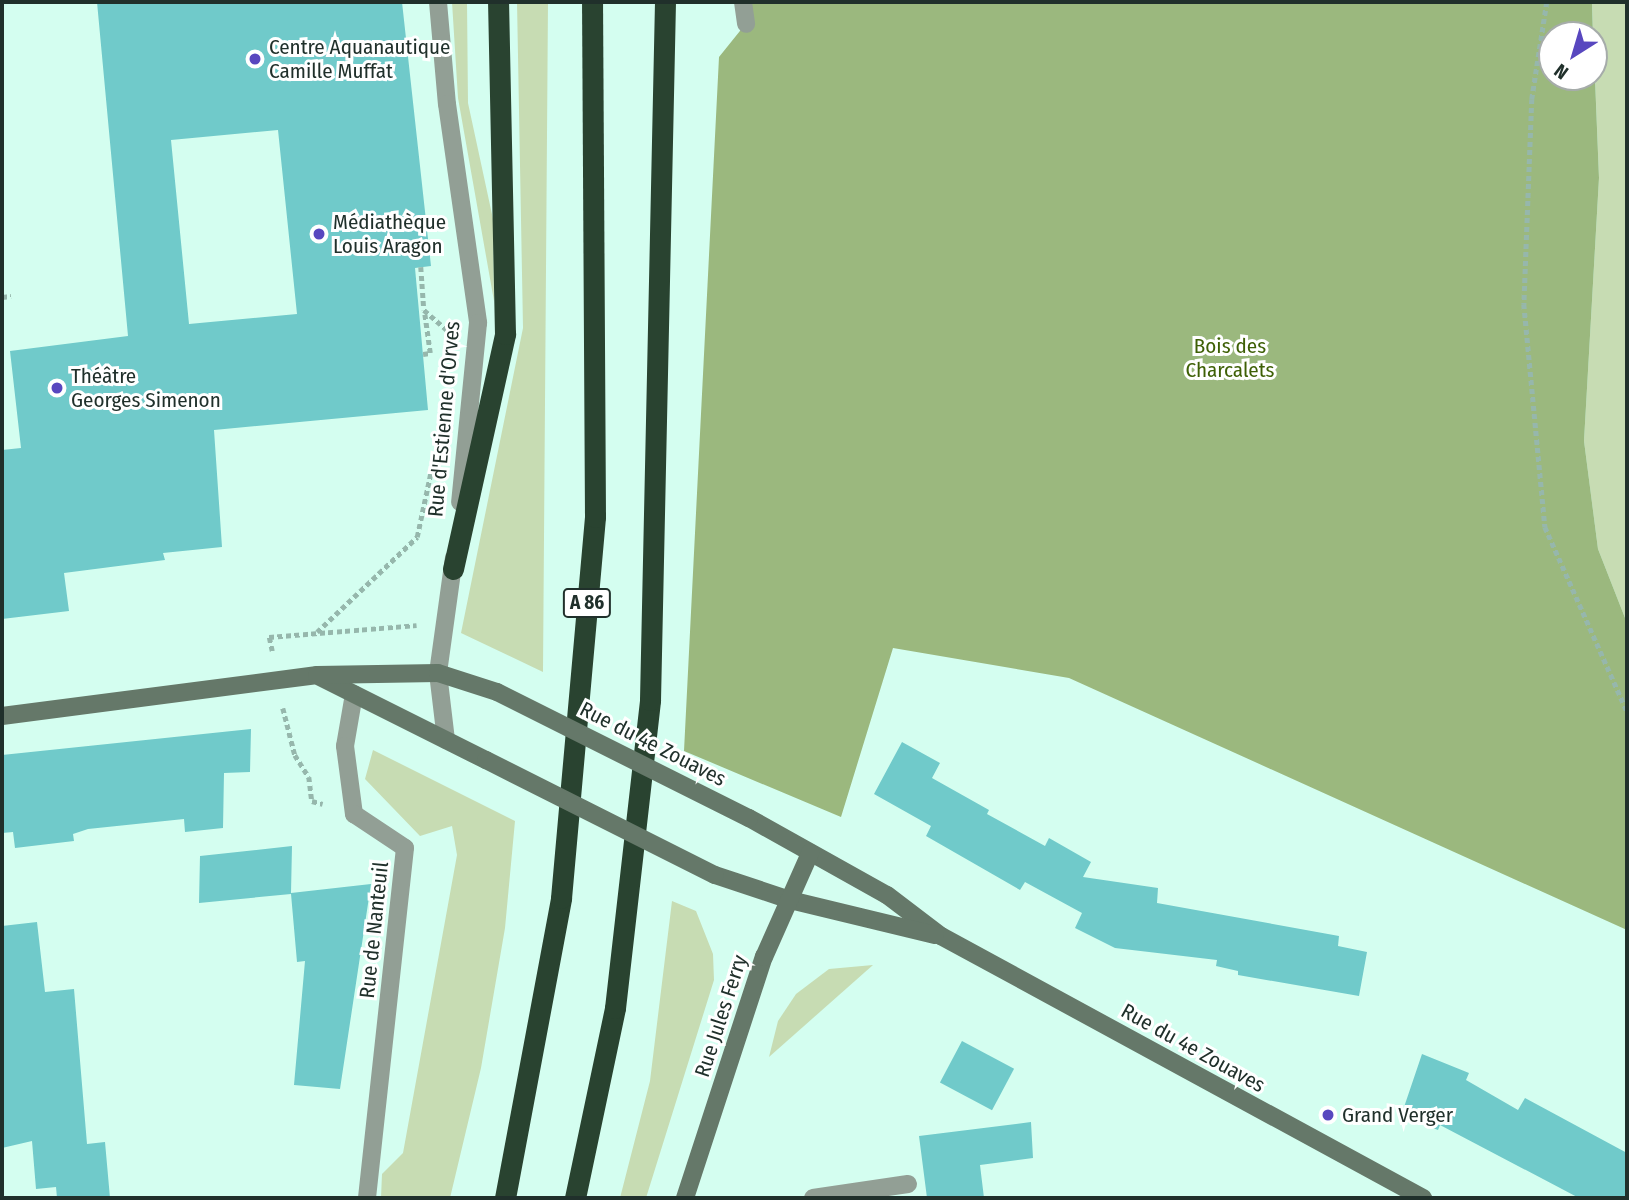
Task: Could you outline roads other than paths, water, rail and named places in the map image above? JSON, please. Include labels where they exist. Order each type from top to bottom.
[{"type":"highway","points":[[453,569],[505,334],[498,2]]},
{"type":"highway","name":"A 86","points":[[505,1198],[561,898],[595,517],[592,2]]},
{"type":"highway","points":[[575,1198],[615,1008],[650,700],[665,2]]},
{"type":"main road","name":"Rue du 4e Zouaves","points":[[2,716],[317,675],[438,673],[497,692],[749,818],[887,895],[941,936],[1423,1198]]},
{"type":"main road","name":"Rue du 4e Zouaves","points":[[317,675],[715,875],[790,900],[941,936]]},
{"type":"main road","name":"Rue Jules Ferry","points":[[685,1198],[764,957],[810,853]]},
{"type":"street","name":"Rue d'Estienne d'Orves","points":[[439,2],[447,104],[478,323],[453,569],[438,673],[446,740]]},
{"type":"street","points":[[743,2],[746,24]]},
{"type":"street","name":"Rue de Nanteuil","points":[[354,694],[345,746],[354,814],[405,848],[367,1198]]},
{"type":"street","points":[[813,1198],[908,1184]]},
{"type":"place","name":"Centre Aquanautique Camille Muffat","points":[[255,59]]},
{"type":"place","name":"Médiathèque Louis Aragon","points":[[319,234]]},
{"type":"place","name":"Théâtre Georges Simenon","points":[[57,388]]},
{"type":"place","name":"Grand Verger","points":[[1328,1115]]},
{"type":"park label","name":"Bois des Charcalets","points":[[1230,358]]}]
